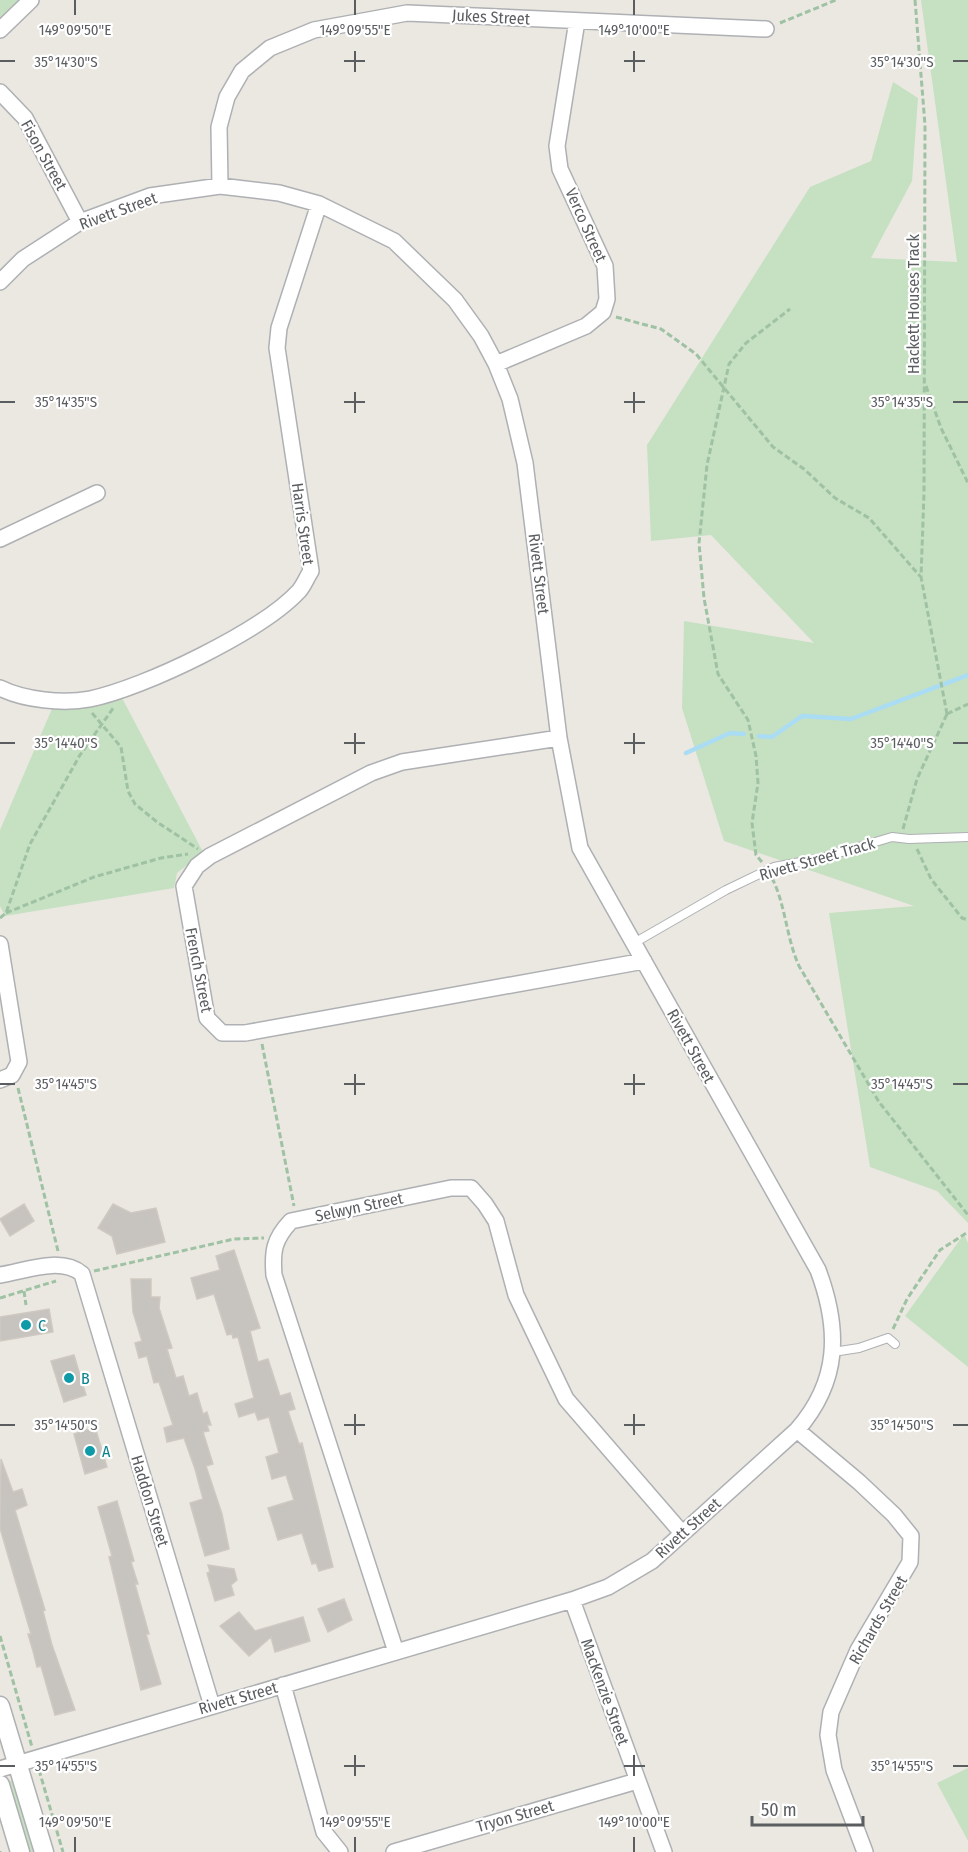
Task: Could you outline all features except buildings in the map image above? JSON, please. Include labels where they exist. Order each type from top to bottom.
[{"type":"street","points":[[0,30],[31,0]]},
{"type":"street","name":"Jukes Street","points":[[220,186],[219,127],[227,97],[242,71],[270,48],[314,30],[407,7],[577,21],[766,29]]},
{"type":"street","name":"Verco Street","points":[[577,21],[557,146],[560,169],[605,266],[607,298],[603,312]]},
{"type":"street","name":"Fison Street","points":[[0,92],[25,118],[80,222]]},
{"type":"street","name":"Rivett Street","points":[[0,282],[23,259],[80,222],[150,196],[220,186],[279,193],[319,204],[394,241],[425,268],[456,300],[482,336],[496,364],[510,399],[525,463],[559,738],[580,848],[818,1270],[828,1297],[832,1320],[833,1352],[820,1395],[809,1416],[797,1430],[652,1561],[608,1587],[572,1600],[9,1766]]},
{"type":"street","name":"Harris Street","points":[[0,688],[30,697],[81,700],[127,687],[216,648],[285,604],[302,589],[311,571],[277,348],[279,328],[319,204]]},
{"type":"street","points":[[496,364],[586,327],[603,312]]},
{"type":"street","points":[[0,539],[98,493]]},
{"type":"street","name":"French Street","points":[[559,738],[402,762],[371,773],[210,856],[197,867],[184,886],[207,1018],[222,1033],[259,1031],[644,962]]},
{"type":"street","points":[[0,944],[19,1062],[7,1076]]},
{"type":"street","name":"Selwyn Street","points":[[276,1240],[291,1221],[451,1188],[471,1188],[486,1204],[496,1221],[516,1295],[553,1377],[566,1399],[682,1533]]},
{"type":"street","points":[[276,1240],[272,1252],[274,1275],[396,1652]]},
{"type":"street","points":[[0,1275],[61,1264],[75,1268],[82,1274]]},
{"type":"street","name":"Haddon Street","points":[[82,1274],[212,1706]]},
{"type":"street","name":"Richards Street","points":[[797,1430],[859,1482],[894,1515],[910,1536],[910,1562],[858,1650],[831,1712],[828,1735],[834,1770],[865,1852]]},
{"type":"street","name":"MacKenzie Street","points":[[572,1600],[664,1852]]},
{"type":"street","points":[[282,1685],[324,1832],[340,1852]]},
{"type":"street","points":[[1,1714],[9,1766],[44,1852]]},
{"type":"street","name":"Tryon Street","points":[[394,1852],[447,1845],[637,1780]]},
{"type":"street","points":[[0,1785],[20,1852]]},
{"type":"lane","name":"Rivett Street Track","points":[[634,943],[726,890],[768,870],[822,858],[892,837],[909,839],[968,837]]},
{"type":"lane","points":[[833,1352],[891,1341]]},
{"type":"path","points":[[766,29],[836,0]]},
{"type":"path","name":"Hackett Houses Track","points":[[915,0],[925,125],[925,381],[921,577],[947,714]]},
{"type":"path","points":[[790,309],[746,343],[729,364],[707,465],[699,543],[704,598],[718,674],[748,720],[758,783],[752,823],[756,855],[768,870],[781,897],[789,945],[879,1102],[968,1215]]},
{"type":"path","points":[[603,312],[632,324],[661,329],[696,354],[773,447],[804,469],[835,498],[869,518],[921,577]]},
{"type":"path","points":[[925,381],[941,428],[968,483]]},
{"type":"path","points":[[6,913],[30,844],[80,755],[127,687]]},
{"type":"path","points":[[0,918],[6,913],[94,877],[161,858],[202,852],[157,822],[135,804],[128,791],[121,747],[81,700]]},
{"type":"path","points":[[968,704],[947,714],[917,779],[903,829],[921,855],[931,879],[962,918],[968,920]]},
{"type":"path","points":[[259,1031],[294,1209]]},
{"type":"path","points":[[7,1076],[61,1264]]},
{"type":"path","points":[[891,1341],[907,1299],[940,1250],[968,1232]]},
{"type":"path","points":[[82,1274],[234,1239],[276,1240]]},
{"type":"path","points":[[21,1271],[26,1305]]},
{"type":"path","points":[[0,1298],[56,1280]]},
{"type":"green space","points":[[0,0],[19,0],[0,19]]},
{"type":"green space","points":[[921,0],[968,0],[968,1223],[937,1191],[870,1167],[829,913],[914,906],[724,841],[682,708],[684,621],[814,643],[711,535],[651,541],[647,445],[810,187],[871,161],[893,82],[918,98],[912,181],[871,258],[957,262]]},
{"type":"green space","points":[[120,694],[203,852],[177,873],[174,888],[5,916],[0,906],[0,830],[54,704]]},
{"type":"green space","points":[[964,1234],[968,1243],[968,1367],[905,1316]]},
{"type":"green space","points":[[968,1768],[968,1841],[937,1783]]},
{"type":"green space","points":[[12,1780],[16,1781],[40,1852],[27,1852],[8,1783]]},
{"type":"waterway","points":[[759,736],[772,737],[802,716],[851,719],[968,675]]},
{"type":"waterway","points":[[686,753],[730,733],[744,734]]},
{"type":"place","name":"C","points":[[26,1325]]},
{"type":"place","name":"B","points":[[69,1378]]},
{"type":"place","name":"A","points":[[90,1451]]}]
